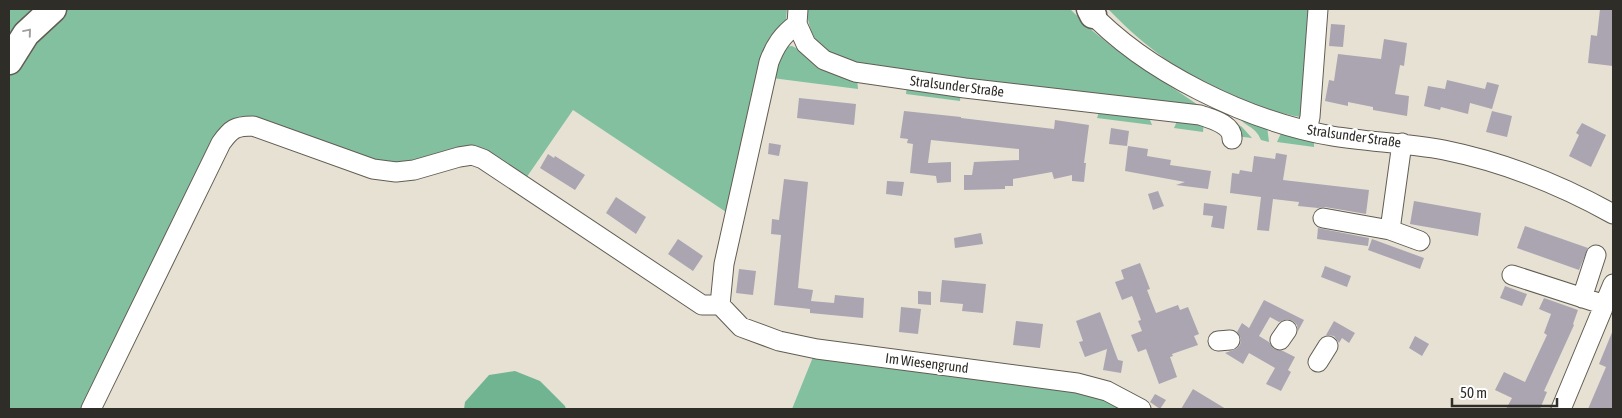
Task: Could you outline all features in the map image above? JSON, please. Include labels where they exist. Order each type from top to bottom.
[{"type":"highway","points":[[9,61],[26,34],[53,9]]},
{"type":"street","points":[[1307,130],[1310,117],[1318,9]]},
{"type":"street","name":"Stralsunder Straße","points":[[1090,11],[1137,51],[1169,72],[1207,94],[1257,116],[1336,136],[1402,143],[1446,151],[1505,167],[1590,201],[1613,214]]},
{"type":"street","points":[[90,409],[221,143],[229,132],[239,126],[253,126],[373,170],[396,172],[414,170],[459,156],[472,156],[483,159],[702,305],[720,305],[724,264],[769,62],[776,45],[797,16]]},
{"type":"street","name":"Stralsunder Straße","points":[[797,16],[806,44],[812,50],[824,60],[855,72],[965,88],[1200,115],[1230,129],[1232,138]]},
{"type":"street","points":[[1390,230],[1402,143]]},
{"type":"street","points":[[1323,218],[1390,230],[1420,241]]},
{"type":"street","points":[[1582,298],[1596,255]]},
{"type":"street","points":[[1512,275],[1605,305]]},
{"type":"street","points":[[1561,409],[1613,284]]},
{"type":"street","name":"Im Wiesengrund","points":[[720,305],[741,327],[778,341],[817,349],[1078,383],[1107,391],[1141,409]]},
{"type":"green space","points":[[9,9],[44,9],[9,50]]},
{"type":"green space","points":[[64,9],[787,9],[786,20],[783,23],[732,216],[573,110],[524,181],[482,153],[392,168],[234,122],[86,409],[9,409],[9,76],[21,51]]},
{"type":"green space","points":[[807,9],[1070,9],[1114,48],[1201,107],[1242,127],[1252,138],[1235,136],[1233,129],[865,69],[842,60],[820,45],[810,28]]},
{"type":"green space","points":[[1108,9],[1315,9],[1307,112],[1300,117],[1272,111],[1220,91],[1172,64],[1128,29]]},
{"type":"green space","points":[[792,46],[857,78],[858,89],[772,78],[785,47]]},
{"type":"green space","points":[[907,84],[961,91],[960,101],[906,94]]},
{"type":"green space","points":[[1100,109],[1148,115],[1152,125],[1097,118]]},
{"type":"green space","points":[[1238,116],[1267,126],[1269,142],[1261,140],[1256,131],[1240,120]]},
{"type":"green space","points":[[1178,119],[1204,122],[1203,132],[1174,128]]},
{"type":"green space","points":[[1282,131],[1314,141],[1314,147],[1277,142]]},
{"type":"green space","points":[[815,352],[1076,386],[1130,409],[792,409]]},
{"type":"green space","points":[[515,371],[540,381],[566,409],[464,409],[465,402],[489,375]]},
{"type":"building","points":[[1600,9],[1613,9],[1613,66],[1588,63],[1591,35],[1597,36]]},
{"type":"building","points":[[1331,24],[1345,25],[1343,47],[1329,46]]},
{"type":"building","points":[[1384,39],[1407,43],[1404,66],[1400,65],[1395,94],[1409,96],[1407,116],[1373,110],[1373,107],[1348,102],[1348,106],[1325,101],[1329,80],[1334,81],[1338,54],[1381,59]]},
{"type":"building","points":[[1447,80],[1485,89],[1487,82],[1499,85],[1492,109],[1470,103],[1468,114],[1441,107],[1440,110],[1424,106],[1428,86],[1445,89]]},
{"type":"building","points":[[799,98],[856,104],[854,125],[797,118]]},
{"type":"building","points":[[904,111],[1054,129],[1055,120],[1089,125],[1084,163],[1086,163],[1084,182],[1072,181],[1072,175],[1054,179],[1052,172],[1013,179],[1013,186],[1005,186],[1005,189],[964,190],[964,175],[972,175],[974,162],[1019,160],[1019,149],[931,140],[928,163],[951,162],[951,182],[937,183],[936,176],[910,173],[913,144],[907,143],[908,139],[900,138]]},
{"type":"building","points":[[1492,111],[1512,116],[1507,137],[1486,132]]},
{"type":"building","points":[[1582,123],[1606,135],[1591,167],[1569,156],[1579,135],[1576,133]]},
{"type":"building","points":[[1111,128],[1129,131],[1127,146],[1109,144]]},
{"type":"building","points":[[769,143],[781,145],[779,156],[768,154]]},
{"type":"building","points":[[1128,146],[1148,149],[1147,156],[1171,160],[1170,165],[1211,171],[1208,189],[1176,185],[1185,182],[1125,171]]},
{"type":"building","points":[[1276,153],[1287,155],[1283,180],[1369,190],[1366,214],[1325,207],[1298,206],[1299,202],[1273,199],[1269,231],[1257,230],[1261,197],[1230,193],[1232,173],[1239,174],[1240,170],[1252,172],[1254,156],[1275,159]]},
{"type":"building","points":[[548,154],[554,158],[555,156],[585,175],[575,190],[540,168]]},
{"type":"building","points":[[784,179],[808,182],[798,288],[813,290],[811,301],[834,303],[835,295],[864,298],[863,318],[810,313],[810,309],[774,305],[781,235],[771,234],[772,219],[779,220]]},
{"type":"building","points":[[887,181],[904,182],[902,196],[886,194]]},
{"type":"building","points":[[1158,191],[1164,206],[1153,210],[1148,194]]},
{"type":"building","points":[[616,197],[646,217],[636,234],[606,213]]},
{"type":"building","points":[[1414,201],[1481,213],[1478,236],[1410,224]]},
{"type":"building","points":[[1204,203],[1227,206],[1224,229],[1211,227],[1213,216],[1203,215]]},
{"type":"building","points":[[1525,226],[1588,248],[1579,270],[1517,248]]},
{"type":"building","points":[[1318,228],[1369,238],[1368,246],[1317,239]]},
{"type":"building","points":[[981,233],[983,244],[955,248],[954,238]]},
{"type":"building","points":[[678,239],[703,256],[693,271],[668,254]]},
{"type":"building","points":[[1372,239],[1424,258],[1420,269],[1368,250]]},
{"type":"building","points":[[1140,263],[1150,289],[1147,290],[1156,313],[1178,305],[1180,310],[1188,307],[1199,334],[1194,336],[1198,345],[1172,354],[1173,356],[1170,357],[1177,377],[1159,384],[1146,349],[1138,352],[1131,335],[1142,331],[1138,321],[1141,320],[1132,296],[1122,300],[1115,282],[1124,279],[1121,270]]},
{"type":"building","points":[[1325,266],[1351,276],[1347,287],[1321,277]]},
{"type":"building","points":[[739,269],[756,271],[753,295],[736,293]]},
{"type":"building","points":[[942,280],[986,284],[983,313],[962,311],[963,304],[940,302]]},
{"type":"building","points":[[1505,286],[1527,294],[1522,306],[1500,298]]},
{"type":"building","points":[[918,291],[931,292],[931,305],[918,304]]},
{"type":"building","points":[[1544,298],[1578,310],[1574,325],[1544,391],[1547,392],[1540,409],[1506,409],[1512,398],[1495,390],[1504,372],[1525,382],[1547,335],[1544,333],[1551,314],[1539,309]]},
{"type":"building","points":[[1264,300],[1304,320],[1298,331],[1297,325],[1293,321],[1287,319],[1279,322],[1270,317],[1259,336],[1269,342],[1274,349],[1295,357],[1288,370],[1291,372],[1281,391],[1266,384],[1275,368],[1249,353],[1243,364],[1225,353],[1236,349],[1240,345],[1241,339],[1237,332],[1242,323],[1249,328]]},
{"type":"building","points":[[901,307],[921,309],[918,334],[899,332]]},
{"type":"building","points":[[1100,312],[1118,360],[1123,361],[1121,373],[1103,370],[1107,349],[1085,357],[1079,342],[1083,341],[1076,321]]},
{"type":"building","points":[[1016,321],[1043,324],[1040,348],[1013,345]]},
{"type":"building","points":[[1334,321],[1355,333],[1349,343],[1342,338],[1339,343],[1334,336],[1326,335]]},
{"type":"building","points":[[1613,330],[1613,409],[1588,409],[1606,367],[1599,364]]},
{"type":"building","points":[[1415,336],[1429,344],[1422,356],[1409,348]]},
{"type":"building","points":[[1193,389],[1226,409],[1181,409]]},
{"type":"building","points":[[1155,394],[1166,400],[1160,409],[1150,402]]}]
